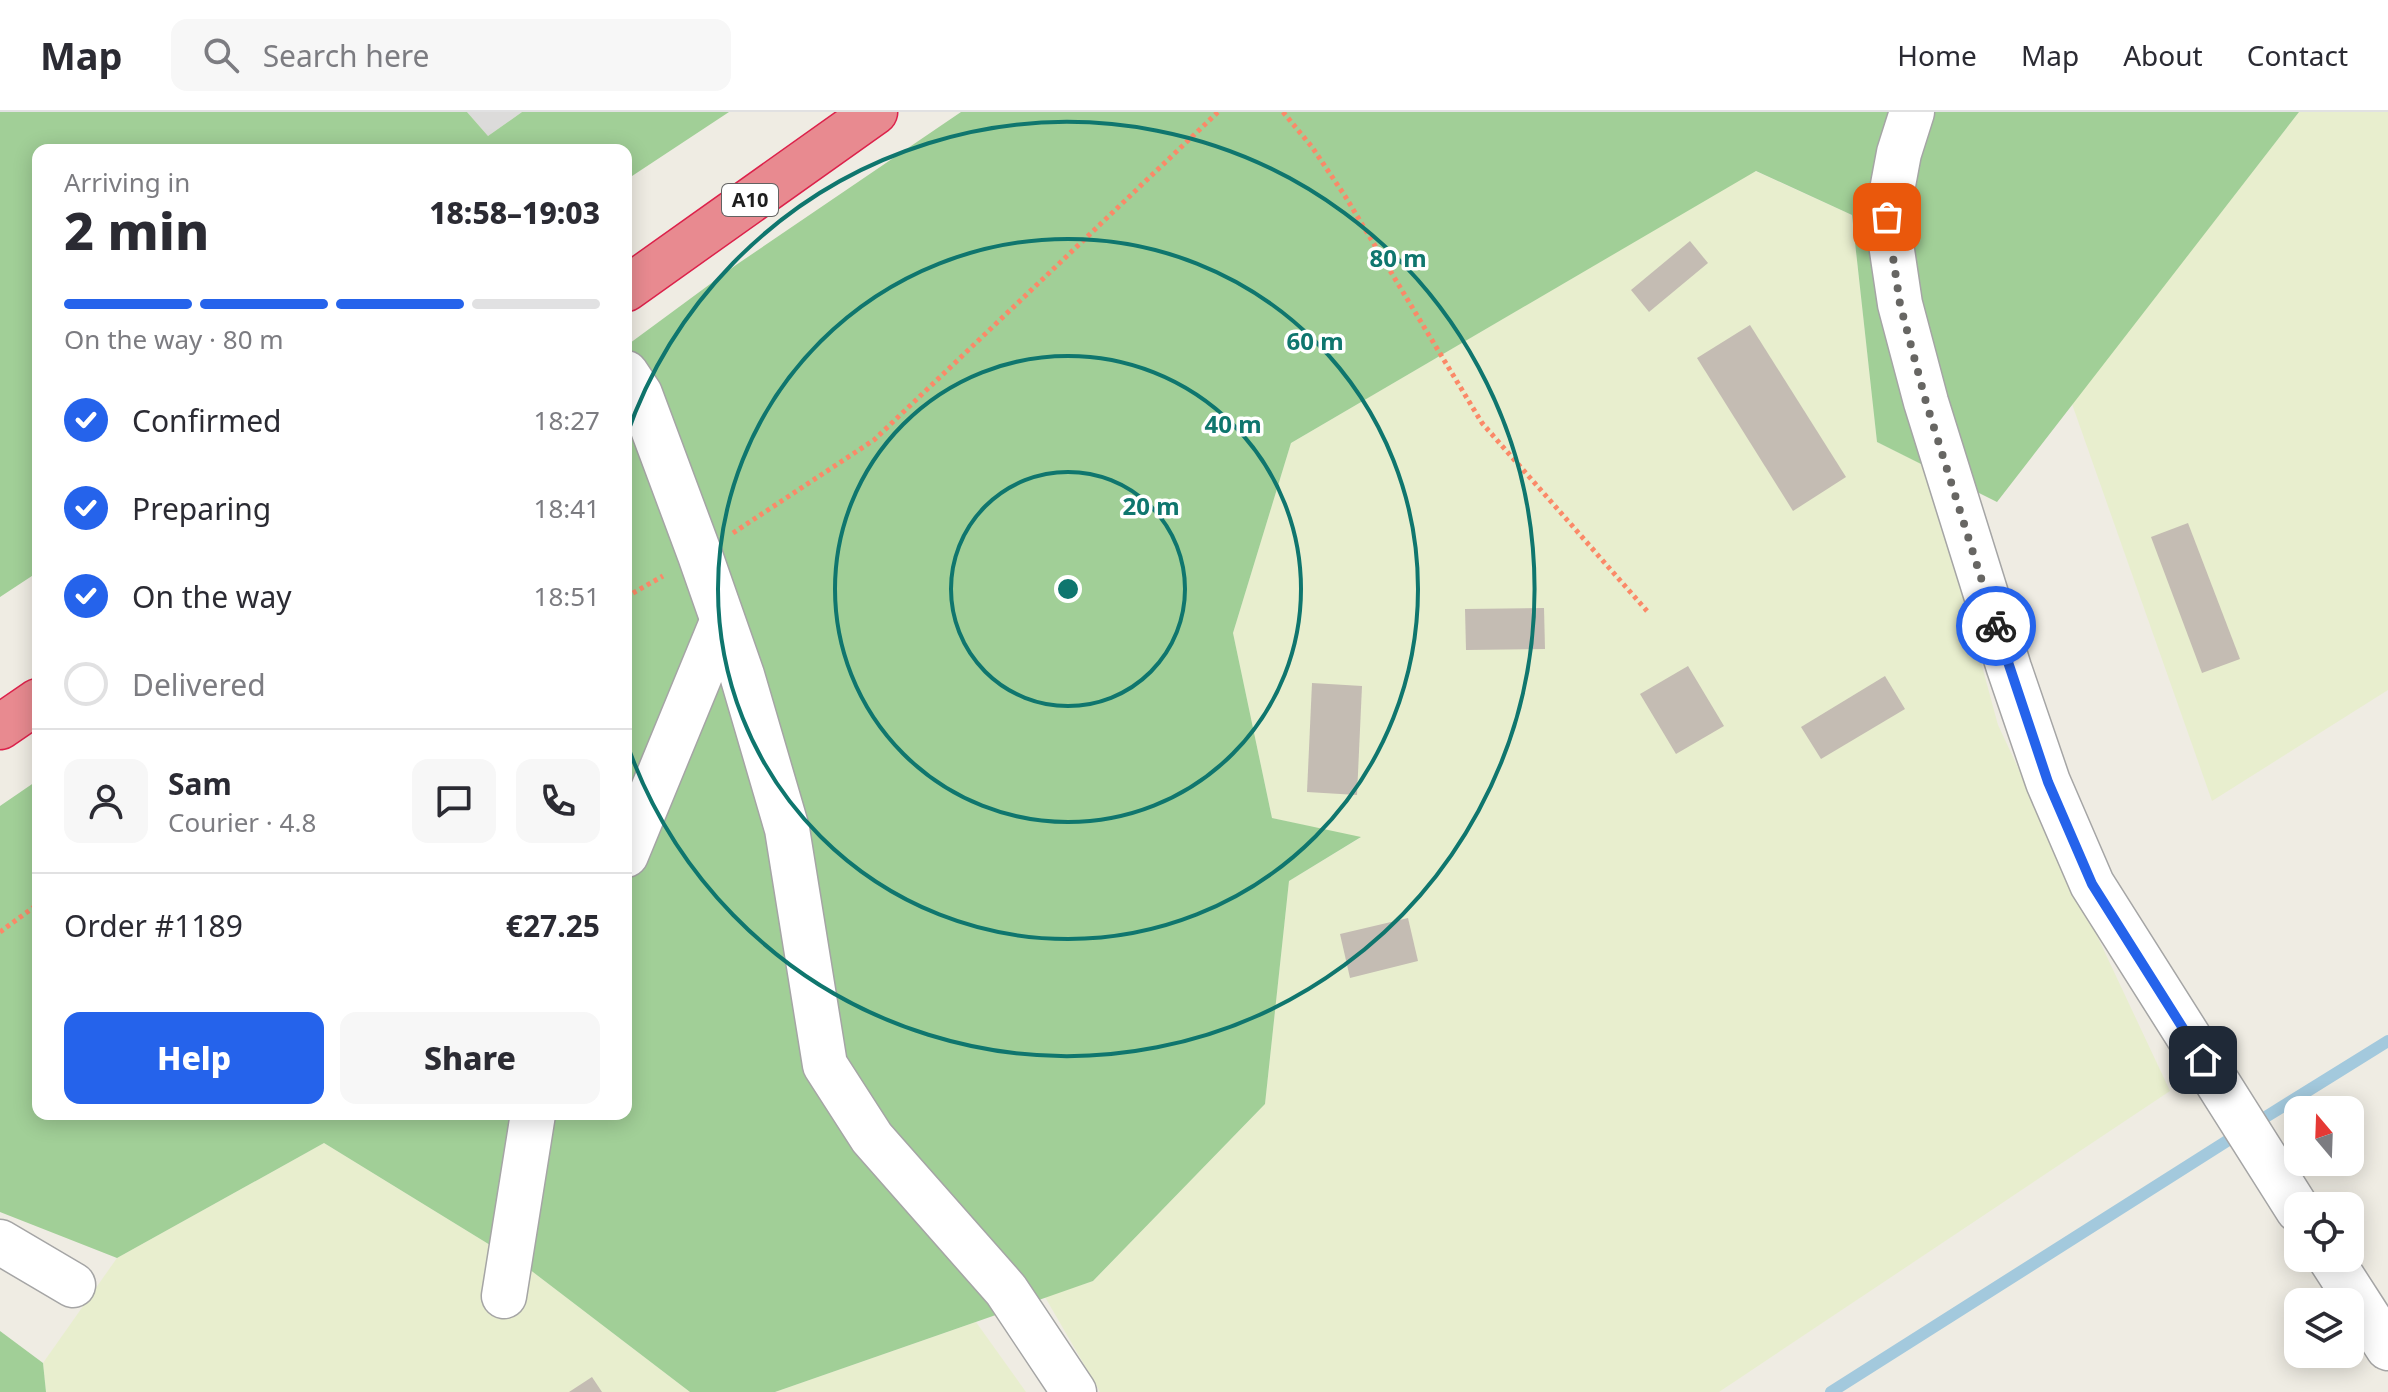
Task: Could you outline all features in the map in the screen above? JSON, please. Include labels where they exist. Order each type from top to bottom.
[{"type":"highway","name":"A10","points":[[632,285],[875,112]]},
{"type":"highway","points":[[0,727],[32,705]]},
{"type":"street","points":[[1912,112],[1899,153],[1887,217],[1900,304],[1926,402],[2048,782],[2092,884],[2287,1192]]},
{"type":"street","points":[[632,382],[640,394],[742,675],[787,829],[825,1065],[872,1138],[1006,1290],[1074,1392]]},
{"type":"street","points":[[632,840],[722,622]]},
{"type":"street","points":[[504,1296],[532,1120]]},
{"type":"street","points":[[0,1242],[73,1285]]},
{"type":"street","points":[[2339,1272],[2388,1348]]},
{"type":"path","points":[[700,555],[874,440],[1218,112]]},
{"type":"path","points":[[1283,112],[1312,147],[1345,196],[1482,423],[1647,611]]},
{"type":"path","points":[[0,932],[32,908]]},
{"type":"shaded area","points":[[467,112],[522,112],[488,136]]},
{"type":"green space","points":[[0,112],[467,112],[488,136],[522,112],[729,112],[632,176],[632,144],[32,144],[32,576],[0,597]]},
{"type":"green space","points":[[961,112],[2299,112],[1997,502],[1877,442],[1852,215],[1756,171],[1291,443],[1233,633],[1272,818],[1361,837],[1289,881],[1265,1104],[1093,1281],[775,1392],[690,1392],[529,1269],[324,1143],[117,1258],[0,1212],[0,806],[32,784],[32,1120],[632,1120],[632,342],[736,265]]},
{"type":"green space","points":[[2299,112],[2388,112],[2388,690],[2212,801],[2072,404]]},
{"type":"green space","points":[[1755,171],[1852,215],[1877,442],[1928,467],[1998,725],[2170,1091],[1719,1392],[1100,1392],[1045,1297],[1093,1281],[1265,1104],[1289,881],[1360,838],[1272,818],[1233,633],[1291,443]]},
{"type":"green space","points":[[324,1143],[529,1269],[690,1392],[46,1392],[43,1363],[117,1258]]},
{"type":"green space","points":[[976,1322],[1026,1392],[775,1392]]},
{"type":"green space","points":[[0,1331],[43,1363],[46,1392],[0,1392]]},
{"type":"building","points":[[1690,241],[1708,263],[1649,312],[1631,290]]},
{"type":"building","points":[[1750,325],[1846,477],[1793,511],[1697,358]]},
{"type":"building","points":[[2188,523],[2240,659],[2202,673],[2151,537]]},
{"type":"building","points":[[1544,608],[1545,649],[1466,650],[1465,609]]},
{"type":"building","points":[[1688,666],[1724,726],[1676,754],[1640,694]]},
{"type":"building","points":[[1885,676],[1905,709],[1821,759],[1801,727]]},
{"type":"building","points":[[1312,683],[1362,686],[1357,795],[1307,792]]},
{"type":"building","points":[[1408,918],[1418,961],[1350,978],[1340,934]]},
{"type":"building","points":[[592,1377],[602,1392],[569,1392]]},
{"type":"waterway","points":[[2264,1118],[2388,1041]]},
{"type":"waterway","points":[[1831,1392],[2227,1141]]},
{"type":"way so far","points":[[1887,217],[1900,304],[1926,402],[1996,626]]},
{"type":"route","points":[[1996,626],[2048,782],[2092,884],[2203,1060]]}]
